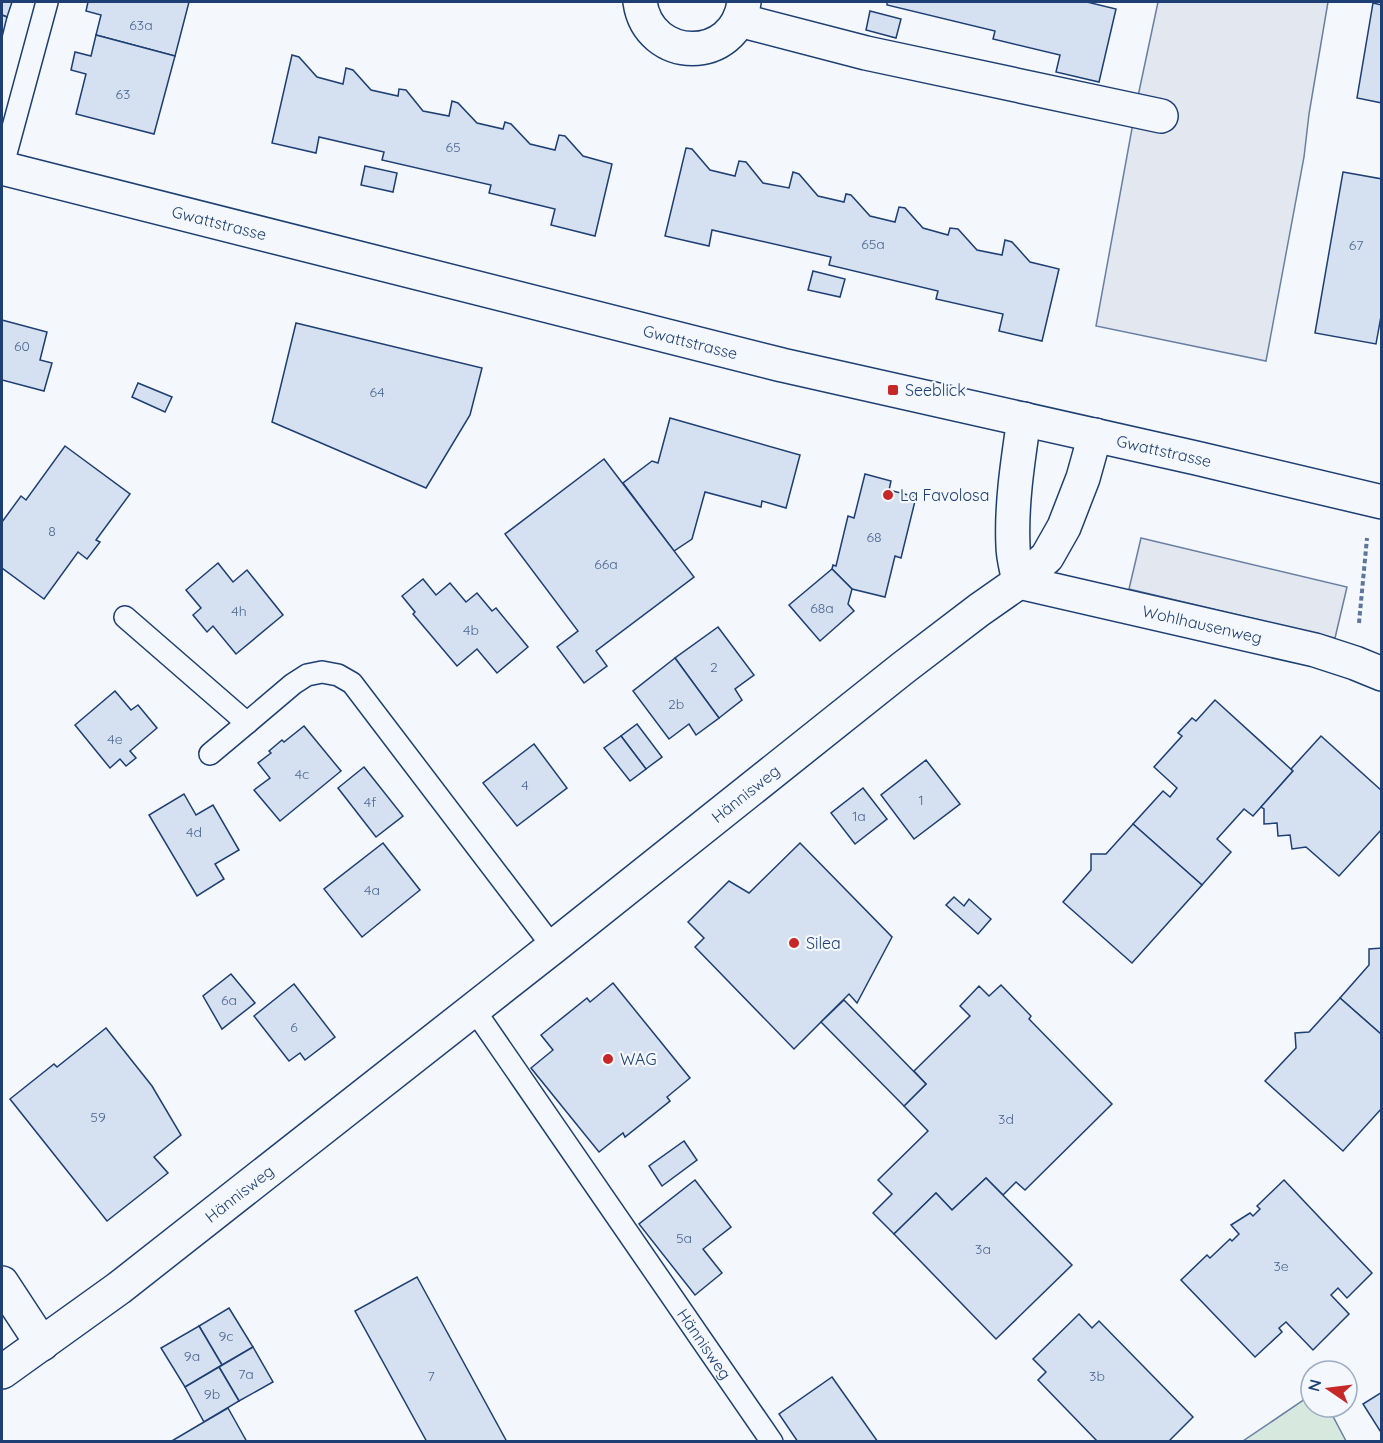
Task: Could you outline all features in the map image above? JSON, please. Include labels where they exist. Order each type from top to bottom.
[{"type":"street","points":[[640,2],[642,13],[650,29],[663,41],[680,48],[697,49],[715,44],[729,34],[742,10],[866,53],[1161,116]]},
{"type":"street","name":"Gwattstrasse","points":[[2,168],[782,364],[1376,501]]},
{"type":"street","points":[[1019,582],[1013,548],[1013,517],[1024,419]]},
{"type":"street","name":"Hännisweg","points":[[2,1372],[118,1288],[903,668],[1019,582],[1047,557],[1064,527],[1083,478],[1095,435]]},
{"type":"street","name":"Wohlhausenweg","points":[[1019,582],[1315,650],[1368,668]]},
{"type":"street","points":[[2,1283],[42,1344]]},
{"type":"lane","points":[[2,168],[47,2]]},
{"type":"lane","points":[[125,618],[247,723]]},
{"type":"lane","points":[[210,754],[293,684],[307,675],[322,672],[338,675],[352,683],[553,946]]},
{"type":"lane","name":"Hännisweg","points":[[473,1008],[772,1442]]},
{"type":"path","points":[[1368,668],[1376,501]]},
{"type":"shaded area","points":[[1158,2],[1328,2],[1304,157],[1266,361],[1096,326],[1137,101]]},
{"type":"shaded area","points":[[1141,538],[1347,587],[1335,638],[1129,589]]},
{"type":"shaded area","points":[[1299,1403],[1299,1419],[1334,1419],[1346,1441],[1243,1441]]},
{"type":"building","points":[[2,2],[12,2],[7,17],[2,15]]},
{"type":"building","points":[[88,2],[189,2],[175,56],[96,35],[101,15],[86,11]]},
{"type":"building","points":[[887,2],[1087,2],[1116,9],[1099,82],[1056,72],[1060,55],[993,39],[995,31],[887,5]]},
{"type":"building","points":[[1373,3],[1382,5],[1382,103],[1357,98]]},
{"type":"building","points":[[870,11],[901,19],[896,38],[866,30]]},
{"type":"building","points":[[2,15],[7,17],[2,37]]},
{"type":"building","points":[[96,35],[175,56],[154,134],[76,114],[86,74],[71,70],[75,52],[91,56]]},
{"type":"building","points":[[292,55],[299,57],[317,77],[343,84],[346,68],[353,70],[371,90],[398,96],[399,89],[406,90],[423,111],[449,116],[452,101],[458,103],[477,123],[503,129],[505,122],[511,124],[530,144],[555,150],[559,135],[565,136],[583,156],[612,164],[595,236],[551,225],[555,209],[489,193],[491,185],[382,160],[384,152],[319,137],[316,153],[272,143]]},
{"type":"building","points":[[686,148],[692,149],[710,170],[735,176],[739,161],[746,162],[763,183],[789,188],[793,172],[799,174],[818,196],[844,202],[846,194],[851,195],[870,216],[895,222],[899,207],[905,208],[923,228],[948,235],[950,228],[958,229],[977,250],[1002,255],[1005,240],[1012,242],[1030,262],[1059,269],[1042,341],[999,331],[1003,314],[936,299],[938,291],[829,265],[831,257],[712,230],[709,246],[665,236]]},
{"type":"building","points":[[365,166],[397,173],[393,192],[361,185]]},
{"type":"building","points":[[1343,172],[1382,179],[1382,311],[1376,344],[1315,333]]},
{"type":"building","points":[[813,271],[845,279],[840,297],[808,290]]},
{"type":"building","points":[[2,320],[47,332],[40,360],[52,363],[44,391],[2,380]]},
{"type":"building","points":[[296,323],[482,368],[470,415],[426,488],[272,422]]},
{"type":"building","points":[[138,383],[172,397],[165,412],[132,397]]},
{"type":"building","points":[[670,418],[800,455],[786,508],[762,501],[761,507],[705,492],[692,539],[674,551],[623,483],[652,461],[658,463]]},
{"type":"building","points":[[65,446],[130,494],[96,540],[100,542],[87,559],[78,552],[44,599],[2,568],[2,522],[21,496],[26,500]]},
{"type":"building","points":[[604,459],[694,577],[596,651],[607,666],[584,683],[557,647],[578,631],[505,534]]},
{"type":"building","points":[[865,474],[891,481],[889,490],[916,497],[901,558],[895,556],[885,597],[852,589],[832,569],[833,565],[836,566],[848,516],[854,518]]},
{"type":"building","points":[[218,563],[233,582],[247,570],[283,615],[236,654],[213,626],[207,632],[193,615],[201,608],[186,590]]},
{"type":"building","points":[[832,569],[852,589],[848,604],[854,611],[820,641],[789,605]]},
{"type":"building","points":[[423,579],[436,595],[450,583],[466,602],[477,593],[492,611],[496,608],[528,647],[497,673],[477,649],[457,666],[413,614],[415,612],[402,596]]},
{"type":"building","points":[[718,627],[754,675],[735,689],[742,700],[719,718],[675,658]]},
{"type":"building","points":[[675,658],[719,718],[696,735],[689,724],[669,739],[633,691]]},
{"type":"building","points":[[115,691],[131,710],[138,705],[157,728],[130,751],[136,758],[126,766],[120,759],[110,768],[75,725]]},
{"type":"building","points":[[1215,700],[1293,771],[1253,816],[1244,809],[1217,839],[1231,852],[1202,885],[1133,824],[1163,791],[1170,797],[1177,788],[1154,767],[1182,736],[1178,733],[1192,718],[1196,721]]},
{"type":"building","points":[[637,724],[662,757],[646,769],[621,736]]},
{"type":"building","points":[[304,726],[341,771],[280,821],[254,790],[270,778],[258,763],[282,740],[284,742]]},
{"type":"building","points":[[621,736],[646,769],[630,781],[604,748]]},
{"type":"building","points":[[1321,736],[1382,791],[1382,829],[1339,876],[1306,847],[1292,849],[1290,835],[1278,836],[1277,823],[1264,824],[1264,809],[1261,807]]},
{"type":"building","points":[[534,744],[567,788],[517,826],[483,783]]},
{"type":"building","points":[[926,760],[960,804],[914,839],[881,795]]},
{"type":"building","points":[[364,767],[403,816],[376,837],[338,788]]},
{"type":"building","points":[[863,788],[887,819],[855,844],[831,813]]},
{"type":"building","points":[[184,794],[196,815],[213,805],[239,850],[215,864],[224,879],[197,896],[149,815]]},
{"type":"building","points":[[1133,824],[1202,885],[1132,963],[1063,902],[1091,870],[1091,854],[1106,854]]},
{"type":"building","points":[[383,843],[420,890],[362,937],[324,889]]},
{"type":"building","name":"Silea","points":[[800,843],[892,937],[857,1003],[849,994],[794,1049],[695,947],[704,938],[688,922],[729,881],[749,893]]},
{"type":"building","points":[[954,897],[964,906],[969,899],[991,919],[978,934],[946,905]]},
{"type":"building","points":[[1382,948],[1382,1035],[1340,998],[1369,965],[1369,949]]},
{"type":"building","points":[[231,974],[255,1003],[222,1029],[203,996]]},
{"type":"building","name":"WAG","points":[[613,983],[690,1078],[667,1097],[670,1101],[625,1137],[623,1133],[599,1152],[531,1068],[553,1050],[541,1035],[587,998],[590,1002]]},
{"type":"building","points":[[294,984],[335,1037],[305,1060],[300,1053],[289,1061],[254,1016]]},
{"type":"building","points":[[1001,985],[1031,1016],[1029,1019],[1112,1104],[1025,1190],[1016,1182],[1003,1195],[986,1178],[952,1210],[936,1193],[894,1234],[873,1213],[892,1194],[878,1180],[928,1131],[904,1106],[926,1084],[914,1071],[970,1016],[960,1006],[979,986],[989,996]]},
{"type":"building","points":[[1340,998],[1382,1035],[1382,1108],[1343,1151],[1265,1081],[1296,1048],[1295,1033],[1309,1032]]},
{"type":"building","points":[[844,1000],[926,1084],[904,1106],[821,1022]]},
{"type":"building","points":[[106,1028],[152,1086],[181,1135],[154,1157],[168,1173],[107,1221],[10,1099],[54,1064],[57,1067]]},
{"type":"building","points":[[684,1141],[697,1160],[662,1186],[649,1166]]},
{"type":"building","points":[[986,1178],[1072,1265],[996,1339],[894,1234],[936,1193],[952,1210]]},
{"type":"building","points":[[695,1180],[731,1227],[703,1249],[722,1273],[695,1295],[639,1224]]},
{"type":"building","points":[[1284,1180],[1372,1273],[1347,1298],[1338,1288],[1331,1295],[1349,1314],[1313,1350],[1286,1322],[1279,1328],[1282,1332],[1255,1357],[1181,1280],[1207,1255],[1210,1258],[1230,1239],[1232,1241],[1239,1234],[1231,1225],[1250,1213],[1253,1216],[1260,1209],[1257,1206]]},
{"type":"building","points":[[417,1277],[507,1442],[427,1442],[355,1311]]},
{"type":"building","points":[[229,1308],[253,1347],[222,1365],[199,1326]]},
{"type":"building","points":[[1079,1314],[1092,1328],[1099,1321],[1193,1417],[1168,1442],[1098,1442],[1038,1380],[1046,1372],[1033,1359]]},
{"type":"building","points":[[199,1326],[222,1365],[185,1387],[161,1348]]},
{"type":"building","points":[[253,1347],[273,1382],[239,1401],[219,1367]]},
{"type":"building","points":[[219,1367],[239,1401],[204,1422],[185,1387]]},
{"type":"building","points":[[832,1377],[878,1442],[798,1442],[779,1414]]},
{"type":"building","points":[[1382,1392],[1382,1434],[1363,1404]]},
{"type":"building","points":[[228,1408],[247,1442],[170,1442],[204,1422]]},
{"type":"place","name":"Seeblick","points":[[893,390]]},
{"type":"place","name":"La Favolosa","points":[[888,495]]},
{"type":"place","name":"Silea","points":[[794,943]]},
{"type":"place","name":"WAG","points":[[608,1059]]}]
